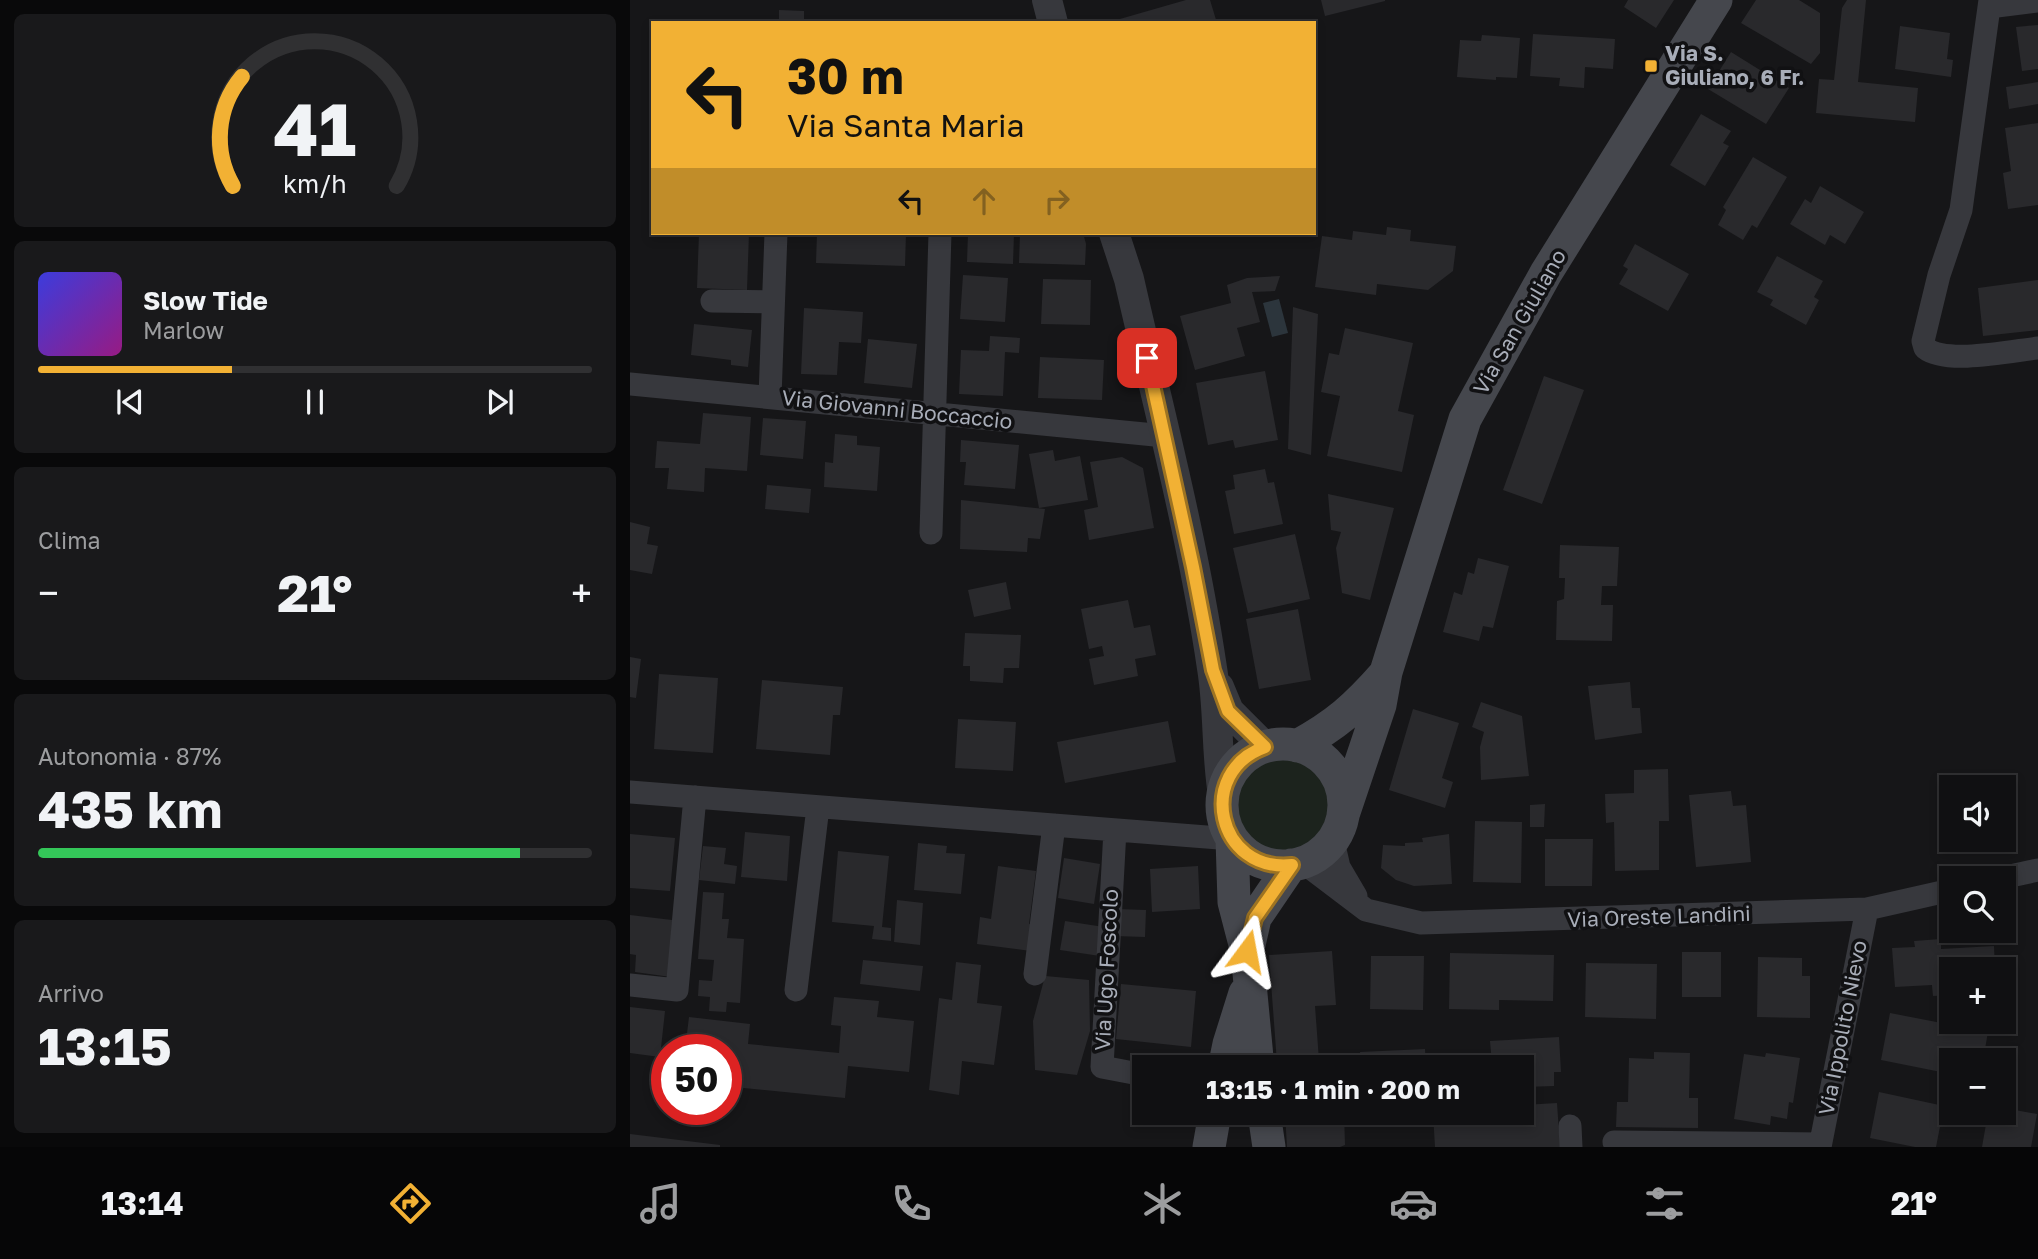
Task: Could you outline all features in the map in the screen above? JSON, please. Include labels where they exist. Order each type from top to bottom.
[{"type":"main road","name":"Via San Giuliano","points":[[1338,828],[1380,705],[1386,672],[1465,419],[1546,274],[1716,0]]},
{"type":"main road","points":[[1298,864],[1274,865],[1258,861],[1243,852],[1232,839],[1223,818],[1223,795],[1227,781],[1240,762],[1252,753],[1281,747],[1337,722],[1386,672]]},
{"type":"main road","points":[[1226,1055],[1248,966],[1255,918],[1298,864],[1325,850],[1338,828],[1343,794],[1332,768],[1316,754],[1281,747]]},
{"type":"main road","points":[[1232,839],[1234,902],[1248,966],[1257,1055]]},
{"type":"main road","points":[[1209,1147],[1213,1125]]},
{"type":"main road","points":[[1266,1125],[1269,1147]]},
{"type":"street","points":[[1047,0],[1052,21]]},
{"type":"street","points":[[2038,1],[1990,4],[1963,203],[1939,275],[1923,341],[1925,348],[1939,356],[2038,348]]},
{"type":"street","points":[[770,397],[776,235]]},
{"type":"street","points":[[931,533],[940,235]]},
{"type":"street","points":[[1115,235],[1129,279],[1165,436],[1213,670],[1223,795]]},
{"type":"street","points":[[712,301],[773,302]]},
{"type":"street","name":"Via Giovanni Boccaccio","points":[[630,384],[1165,436]]},
{"type":"street","points":[[1213,670],[1228,711],[1281,747]]},
{"type":"street","points":[[630,792],[1232,839]]},
{"type":"street","points":[[630,985],[677,990],[695,797]]},
{"type":"street","points":[[796,989],[818,807]]},
{"type":"street","points":[[1035,974],[1054,825]]},
{"type":"street","points":[[1338,828],[1342,875],[1366,910]]},
{"type":"street","name":"Via Ugo Foscolo","points":[[1115,830],[1102,1067],[1132,1073]]},
{"type":"street","name":"Via Oreste Landini","points":[[1298,864],[1366,910],[1421,923],[1867,909],[1939,893]]},
{"type":"street","points":[[2016,875],[2038,870]]},
{"type":"street","name":"Via Ippolito Nievo","points":[[1820,1145],[1867,909]]},
{"type":"street","points":[[1614,1142],[1820,1145]]},
{"type":"shaded area","points":[[1279,299],[1288,333],[1272,337],[1263,303]]},
{"type":"shaded area","points":[[1284,757],[1302,761],[1317,771],[1327,786],[1331,804],[1327,822],[1317,837],[1302,847],[1284,851],[1266,847],[1251,837],[1241,822],[1237,804],[1241,786],[1251,771],[1266,761]]},
{"type":"building","points":[[1186,0],[1210,0],[1216,21],[1113,21]]},
{"type":"building","points":[[1321,0],[1385,0],[1385,1],[1325,16]]},
{"type":"building","points":[[1628,0],[1674,0],[1656,28],[1624,7]]},
{"type":"building","points":[[1756,0],[1799,0],[1820,13],[1820,53],[1811,64],[1741,23]]},
{"type":"building","points":[[1847,0],[1866,0],[1858,82],[1918,88],[1915,122],[1816,113],[1819,79],[1834,80],[1842,8]]},
{"type":"building","points":[[779,10],[804,11],[804,21],[779,21]]},
{"type":"building","points":[[2038,25],[2038,69],[2022,71],[2016,27]]},
{"type":"building","points":[[1900,26],[1950,33],[1947,59],[1953,60],[1951,77],[1895,69]]},
{"type":"building","points":[[1533,34],[1615,39],[1613,69],[1585,67],[1584,88],[1559,86],[1560,78],[1530,76]]},
{"type":"building","points":[[1482,35],[1520,38],[1517,78],[1496,77],[1496,80],[1457,77],[1460,40],[1481,41]]},
{"type":"building","points":[[1731,52],[1789,88],[1766,124],[1708,89]]},
{"type":"building","points":[[2038,82],[2038,104],[2009,109],[2006,87]]},
{"type":"building","points":[[1701,114],[1731,131],[1723,143],[1729,146],[1705,186],[1670,165]]},
{"type":"building","points":[[2038,123],[2038,205],[2008,209],[2003,173],[2011,171],[2005,128]]},
{"type":"building","points":[[1753,157],[1787,177],[1757,228],[1752,225],[1743,240],[1718,225],[1726,210],[1723,207]]},
{"type":"building","points":[[1820,186],[1864,212],[1845,244],[1830,235],[1825,245],[1790,224],[1805,199],[1811,203]]},
{"type":"building","points":[[1387,227],[1411,230],[1410,241],[1456,246],[1453,271],[1428,290],[1377,284],[1376,295],[1315,287],[1322,236],[1352,240],[1353,231],[1386,235]]},
{"type":"building","points":[[699,235],[749,235],[747,290],[697,288]]},
{"type":"building","points":[[817,235],[906,235],[905,266],[816,263]]},
{"type":"building","points":[[968,235],[1014,235],[1013,264],[967,262]]},
{"type":"building","points":[[1020,235],[1084,235],[1085,265],[1019,263]]},
{"type":"building","points":[[1635,244],[1689,274],[1668,311],[1619,284],[1628,269],[1623,266]]},
{"type":"building","points":[[1777,256],[1823,281],[1814,297],[1819,300],[1806,325],[1770,305],[1773,300],[1757,292]]},
{"type":"building","points":[[963,275],[1008,278],[1005,322],[960,319]]},
{"type":"building","points":[[1280,276],[1275,291],[1252,292],[1260,322],[1237,328],[1245,356],[1195,370],[1180,316],[1231,303],[1227,285],[1247,278]]},
{"type":"building","points":[[1043,279],[1091,280],[1090,325],[1041,324]]},
{"type":"building","points":[[2038,280],[2038,330],[1983,336],[1978,288]]},
{"type":"building","points":[[1293,307],[1318,314],[1311,455],[1288,449]]},
{"type":"building","points":[[804,308],[863,312],[861,343],[839,342],[837,375],[801,374]]},
{"type":"building","points":[[694,324],[752,330],[748,367],[731,365],[731,360],[691,355]]},
{"type":"building","points":[[1345,328],[1413,343],[1398,411],[1414,415],[1402,472],[1327,456],[1340,396],[1321,392],[1329,353],[1339,355]]},
{"type":"building","points":[[990,336],[1020,338],[1019,353],[1005,352],[1003,396],[959,394],[961,350],[989,351]]},
{"type":"building","points":[[868,339],[917,344],[912,388],[864,383]]},
{"type":"building","points":[[1040,357],[1104,360],[1102,400],[1038,398]]},
{"type":"building","points":[[1265,371],[1278,440],[1235,448],[1233,440],[1208,445],[1196,383]]},
{"type":"building","points":[[1544,376],[1584,390],[1542,504],[1503,490]]},
{"type":"building","points":[[703,413],[751,417],[747,471],[705,468],[704,492],[667,489],[669,468],[655,468],[657,441],[700,444]]},
{"type":"building","points":[[763,418],[806,421],[803,459],[760,455]]},
{"type":"building","points":[[835,434],[857,436],[857,445],[880,447],[877,491],[824,487],[825,462],[833,463]]},
{"type":"building","points":[[961,440],[1019,445],[1015,489],[964,485],[966,462],[960,462]]},
{"type":"building","points":[[1053,450],[1055,461],[1080,456],[1088,500],[1039,508],[1029,454]]},
{"type":"building","points":[[1122,457],[1143,468],[1154,528],[1089,540],[1084,510],[1098,507],[1090,462]]},
{"type":"building","points":[[1265,469],[1268,483],[1274,482],[1283,524],[1234,534],[1225,491],[1235,489],[1233,475]]},
{"type":"building","points":[[767,485],[811,489],[809,513],[765,509]]},
{"type":"building","points":[[1328,494],[1394,508],[1370,600],[1342,593],[1336,548],[1341,532],[1331,530]]},
{"type":"building","points":[[961,500],[1045,509],[1040,539],[1028,538],[1027,552],[960,549]]},
{"type":"building","points":[[630,522],[650,527],[647,544],[658,546],[652,574],[630,570]]},
{"type":"building","points":[[1295,534],[1310,599],[1248,613],[1233,548]]},
{"type":"building","points":[[1560,545],[1619,547],[1617,586],[1602,586],[1601,605],[1613,605],[1612,641],[1556,640],[1557,601],[1564,599],[1565,578],[1559,578]]},
{"type":"building","points":[[1478,558],[1509,566],[1493,628],[1483,626],[1479,641],[1443,632],[1454,592],[1462,595],[1468,572],[1474,574]]},
{"type":"building","points":[[1006,582],[1011,609],[974,617],[968,590]]},
{"type":"building","points":[[1128,600],[1134,628],[1150,625],[1156,655],[1135,659],[1138,676],[1094,685],[1089,659],[1104,656],[1102,646],[1089,649],[1081,609]]},
{"type":"building","points":[[1298,609],[1311,680],[1259,689],[1246,619]]},
{"type":"building","points":[[965,633],[1021,635],[1019,668],[1004,668],[1003,683],[970,681],[970,666],[963,666]]},
{"type":"building","points":[[630,657],[641,659],[636,698],[630,697]]},
{"type":"building","points":[[659,674],[718,678],[713,753],[654,749]]},
{"type":"building","points":[[762,680],[843,687],[840,715],[833,715],[830,755],[756,749]]},
{"type":"building","points":[[1630,682],[1632,708],[1640,708],[1642,733],[1595,740],[1588,686]]},
{"type":"building","points":[[1481,702],[1522,716],[1529,776],[1481,780],[1480,747],[1484,732],[1472,727]]},
{"type":"building","points":[[1413,709],[1459,723],[1442,778],[1453,782],[1445,808],[1389,790]]},
{"type":"building","points":[[958,719],[1016,722],[1013,771],[955,768]]},
{"type":"building","points":[[1168,721],[1176,762],[1065,783],[1057,742]]},
{"type":"building","points":[[1668,769],[1669,821],[1659,821],[1659,870],[1615,871],[1614,822],[1606,823],[1605,794],[1634,793],[1634,770]]},
{"type":"building","points":[[1731,791],[1733,806],[1746,805],[1751,862],[1696,867],[1689,795]]},
{"type":"building","points":[[1545,804],[1544,827],[1530,827],[1530,805]]},
{"type":"building","points":[[1475,821],[1522,822],[1521,883],[1473,882]]},
{"type":"building","points":[[745,832],[790,836],[787,881],[741,877]]},
{"type":"building","points":[[630,834],[675,838],[670,891],[630,888]]},
{"type":"building","points":[[1449,834],[1452,884],[1414,886],[1396,880],[1381,868],[1383,845],[1405,846],[1405,843],[1423,842],[1422,838]]},
{"type":"building","points":[[1545,839],[1593,839],[1592,886],[1545,886]]},
{"type":"building","points":[[918,843],[947,846],[946,853],[965,854],[961,894],[914,890]]},
{"type":"building","points":[[703,846],[726,848],[724,864],[737,866],[735,884],[699,880]]},
{"type":"building","points":[[838,851],[889,856],[882,927],[891,928],[891,941],[872,939],[874,926],[832,922]]},
{"type":"building","points":[[1064,858],[1100,864],[1094,904],[1058,898]]},
{"type":"building","points":[[998,866],[1036,871],[1029,924],[1035,925],[1031,951],[977,944],[980,917],[991,919]]},
{"type":"building","points":[[1198,866],[1200,909],[1152,912],[1150,869]]},
{"type":"building","points":[[703,892],[724,893],[722,919],[729,919],[727,938],[744,939],[740,1003],[727,1002],[726,1012],[709,1011],[710,997],[698,996],[699,980],[712,981],[714,960],[698,959]]},
{"type":"building","points":[[897,900],[923,903],[920,945],[894,942]]},
{"type":"building","points":[[1116,909],[1146,910],[1145,937],[1115,936]]},
{"type":"building","points":[[630,915],[672,920],[671,977],[635,972],[636,955],[630,954]]},
{"type":"building","points":[[1065,921],[1104,927],[1100,956],[1060,950]]},
{"type":"building","points":[[1939,939],[1941,949],[1994,946],[1994,957],[1939,957],[1939,996],[1933,996],[1932,985],[1895,987],[1892,948],[1915,947],[1914,941]]},
{"type":"building","points":[[1332,951],[1336,1005],[1315,1006],[1319,1055],[1276,1055],[1269,955]]},
{"type":"building","points":[[1682,952],[1721,952],[1721,997],[1682,997]]},
{"type":"building","points":[[1450,953],[1554,955],[1553,1001],[1499,1000],[1499,1010],[1449,1009]]},
{"type":"building","points":[[1371,956],[1424,956],[1423,1010],[1370,1009]]},
{"type":"building","points":[[1758,957],[1802,958],[1802,976],[1810,976],[1810,1018],[1757,1017]]},
{"type":"building","points":[[863,960],[923,966],[920,991],[860,984]]},
{"type":"building","points":[[956,962],[981,965],[977,1003],[1002,1006],[994,1065],[962,1061],[959,1095],[929,1090],[939,998],[952,1000]]},
{"type":"building","points":[[1586,963],[1657,964],[1656,1019],[1585,1017]]},
{"type":"building","points":[[1045,976],[1089,980],[1090,1031],[1077,1075],[1035,1070],[1033,1021]]},
{"type":"building","points":[[1121,984],[1196,991],[1191,1047],[1116,1039]]},
{"type":"building","points":[[834,997],[879,1001],[877,1017],[914,1021],[909,1072],[848,1066],[845,1098],[742,1088],[742,1034],[687,1034],[689,1017],[750,1024],[748,1044],[839,1053],[841,1026],[831,1025]]},
{"type":"building","points":[[630,1007],[665,1011],[662,1034],[651,1034],[651,1056],[630,1053]]},
{"type":"building","points":[[1890,1013],[1939,1022],[1939,1034],[1988,1034],[1985,1048],[1939,1048],[1939,1072],[1881,1060]]},
{"type":"building","points":[[1559,1037],[1561,1072],[1554,1072],[1554,1086],[1534,1087],[1534,1055],[1491,1055],[1490,1041]]},
{"type":"building","points":[[1425,1049],[1425,1055],[1360,1055],[1360,1052]]},
{"type":"building","points":[[1654,1052],[1690,1053],[1689,1098],[1698,1098],[1698,1128],[1616,1127],[1617,1102],[1628,1102],[1629,1058],[1654,1059]]},
{"type":"building","points":[[1766,1053],[1800,1058],[1793,1103],[1789,1102],[1787,1119],[1771,1116],[1770,1125],[1734,1119],[1744,1054],[1765,1057]]},
{"type":"building","points":[[1879,1092],[1939,1105],[1940,1125],[1936,1147],[1915,1147],[1870,1138]]},
{"type":"building","points":[[1557,1103],[1560,1147],[1435,1147],[1434,1125],[1534,1125],[1534,1104]]},
{"type":"building","points":[[2016,1110],[2037,1114],[2031,1147],[1982,1147],[1986,1125],[2016,1125]]},
{"type":"building","points":[[1286,1125],[1344,1125],[1345,1145],[1340,1147],[1287,1147]]},
{"type":"building","points":[[630,1134],[720,1145],[720,1147],[630,1147]]},
{"type":"place","name":"Via S. Giuliano, 6 Fr.","points":[[1651,66]]},
{"type":"route","points":[[1147,358],[1213,670],[1228,711],[1265,747],[1245,757],[1231,774],[1224,788],[1223,818],[1232,839],[1243,852],[1258,861],[1292,865],[1261,906],[1255,918],[1247,951]]}]
